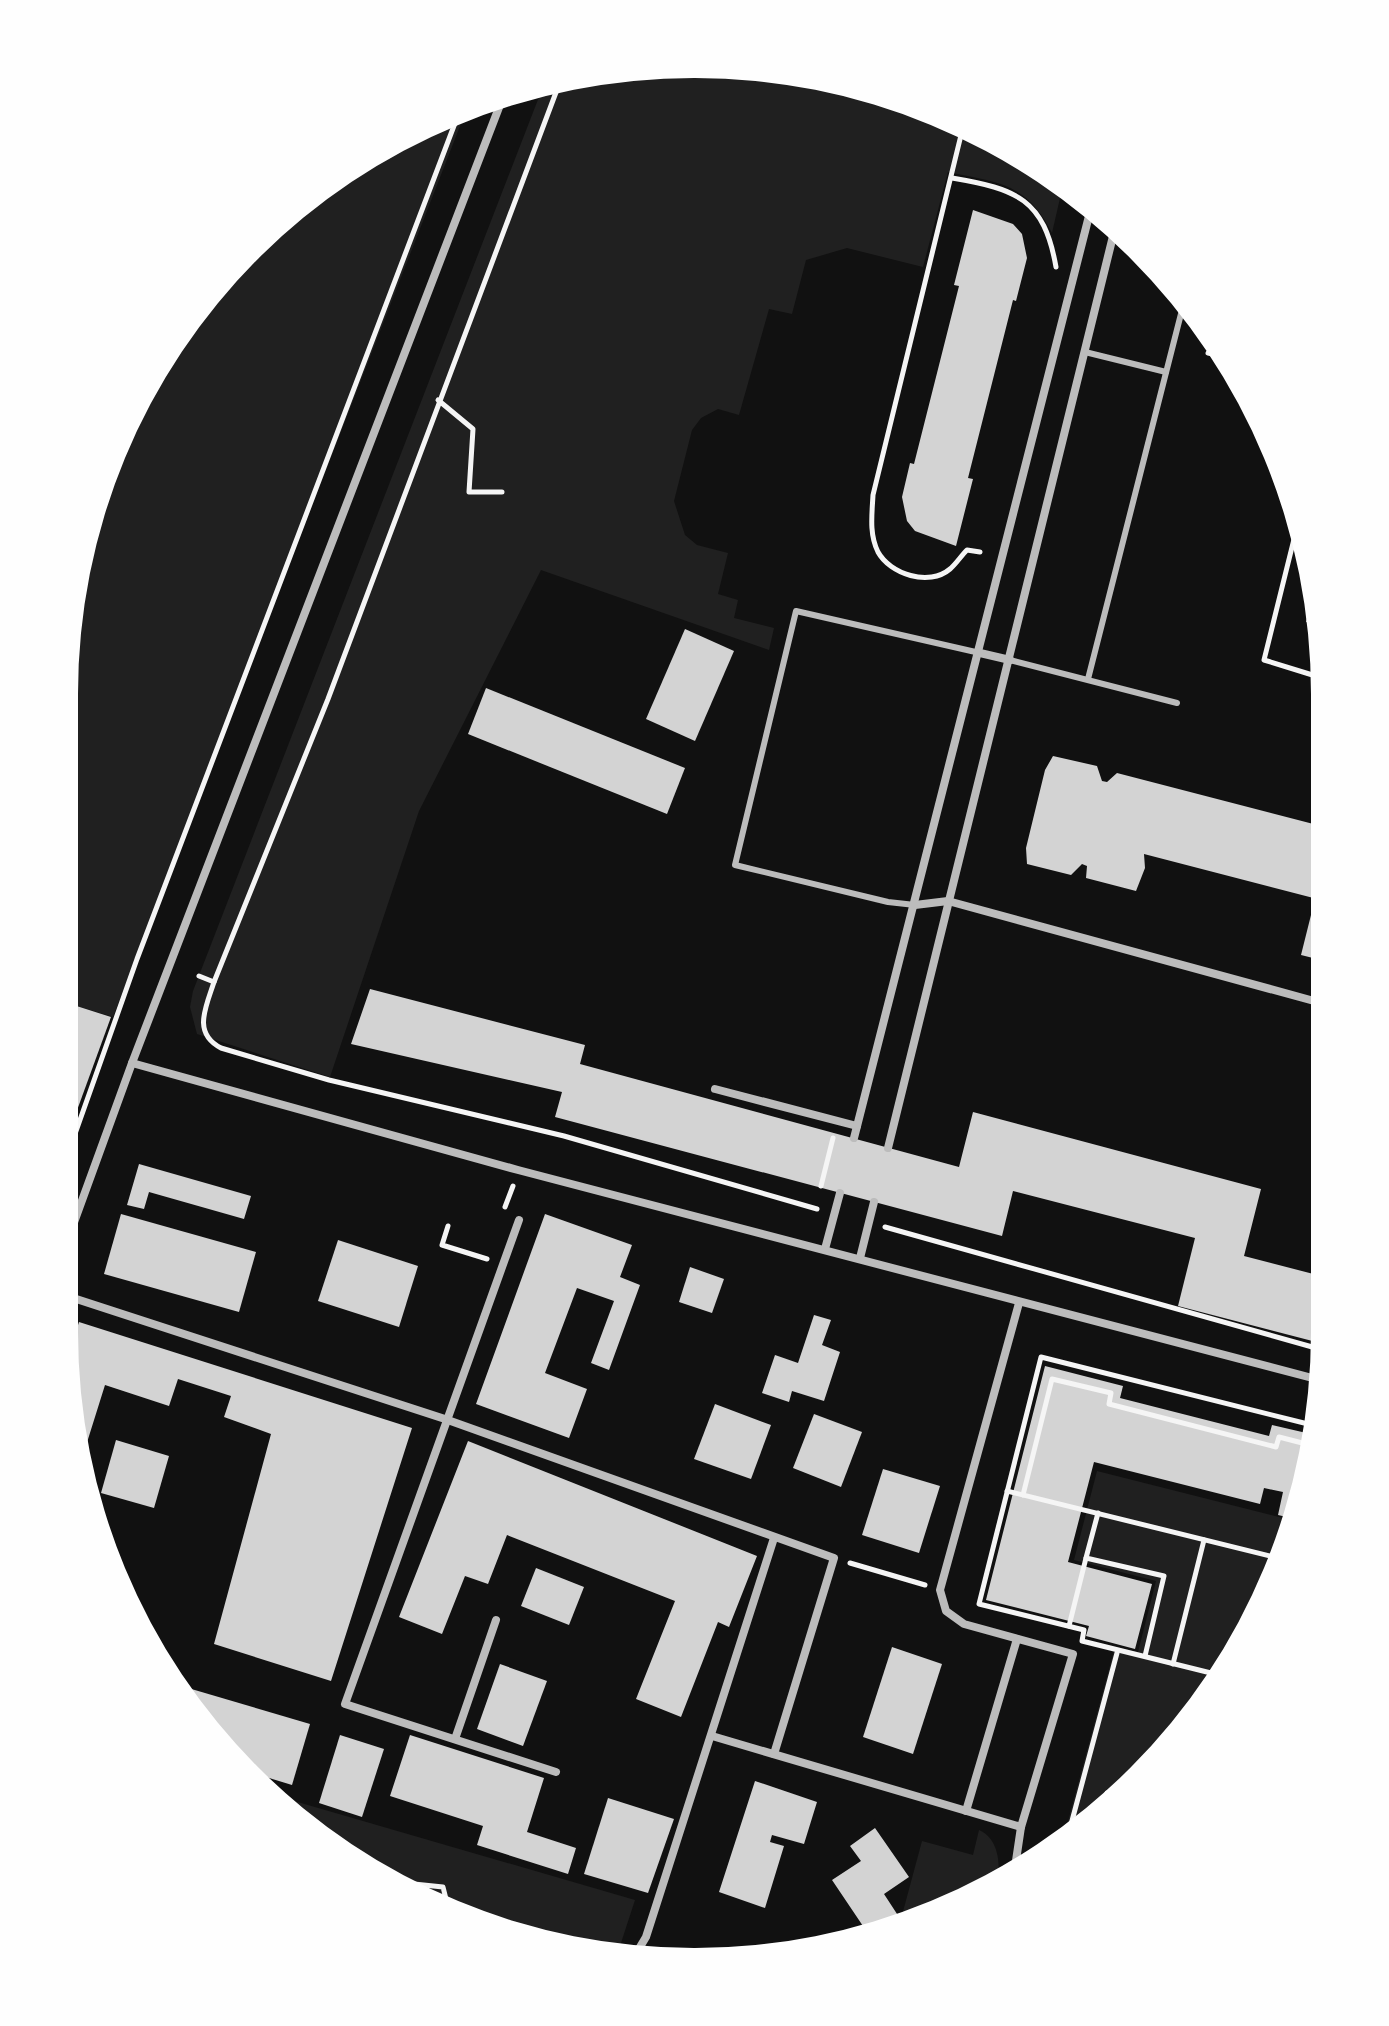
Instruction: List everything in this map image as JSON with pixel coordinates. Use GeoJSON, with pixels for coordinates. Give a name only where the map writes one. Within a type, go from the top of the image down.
{"type":"FeatureCollection","features":[{"type":"Feature","properties":{"kind":"street"},"geometry":{"type":"LineString","coordinates":[[78,1212],[132,1063],[498,110]]}},
{"type":"Feature","properties":{"kind":"street"},"geometry":{"type":"LineString","coordinates":[[854,1138],[1088,220]]}},
{"type":"Feature","properties":{"kind":"street"},"geometry":{"type":"LineString","coordinates":[[888,1148],[1112,241]]}},
{"type":"Feature","properties":{"kind":"street"},"geometry":{"type":"LineString","coordinates":[[980,653],[1010,660]]}},
{"type":"Feature","properties":{"kind":"street"},"geometry":{"type":"LineString","coordinates":[[915,905],[948,901],[1311,1000]]}},
{"type":"Feature","properties":{"kind":"street"},"geometry":{"type":"LineString","coordinates":[[132,1063],[518,1170],[1309,1377]]}},
{"type":"Feature","properties":{"kind":"street"},"geometry":{"type":"LineString","coordinates":[[715,1089],[857,1126]]}},
{"type":"Feature","properties":{"kind":"street"},"geometry":{"type":"LineString","coordinates":[[825,1249],[840,1193]]}},
{"type":"Feature","properties":{"kind":"street"},"geometry":{"type":"LineString","coordinates":[[860,1258],[874,1202]]}},
{"type":"Feature","properties":{"kind":"street"},"geometry":{"type":"LineString","coordinates":[[519,1220],[345,1704],[556,1772]]}},
{"type":"Feature","properties":{"kind":"street"},"geometry":{"type":"LineString","coordinates":[[78,1300],[445,1419],[834,1558],[774,1754]]}},
{"type":"Feature","properties":{"kind":"street"},"geometry":{"type":"LineString","coordinates":[[1017,1857],[1021,1827],[1073,1654],[964,1624],[946,1611],[940,1590],[1019,1303]]}},
{"type":"Feature","properties":{"kind":"street"},"geometry":{"type":"LineString","coordinates":[[641,1946],[712,1736],[774,1538]]}},
{"type":"Feature","properties":{"kind":"street"},"geometry":{"type":"LineString","coordinates":[[455,1739],[496,1620]]}},
{"type":"Feature","properties":{"kind":"street"},"geometry":{"type":"LineString","coordinates":[[966,1811],[1017,1639]]}},
{"type":"Feature","properties":{"kind":"street"},"geometry":{"type":"LineString","coordinates":[[712,1736],[1021,1827]]}},
{"type":"Feature","properties":{"kind":"lane"},"geometry":{"type":"LineString","coordinates":[[1088,679],[1181,315]]}},
{"type":"Feature","properties":{"kind":"lane"},"geometry":{"type":"LineString","coordinates":[[1085,352],[1166,372]]}},
{"type":"Feature","properties":{"kind":"lane"},"geometry":{"type":"LineString","coordinates":[[915,905],[877,900],[735,865],[796,611],[980,653]]}},
{"type":"Feature","properties":{"kind":"lane"},"geometry":{"type":"LineString","coordinates":[[1010,660],[1177,703]]}},
{"type":"Feature","properties":{"kind":"path"},"geometry":{"type":"LineString","coordinates":[[555,94],[328,699],[214,982],[202,1021],[210,1042],[221,1048],[329,1080],[564,1136],[835,1214]]}},
{"type":"Feature","properties":{"kind":"path"},"geometry":{"type":"LineString","coordinates":[[78,1125],[123,996],[453,128]]}},
{"type":"Feature","properties":{"kind":"path"},"geometry":{"type":"LineString","coordinates":[[960,139],[873,495],[872,531],[878,553],[894,571],[918,577],[948,572],[967,550],[980,552]]}},
{"type":"Feature","properties":{"kind":"path"},"geometry":{"type":"LineString","coordinates":[[952,178],[1010,192],[1038,211],[1051,237],[1056,268]]}},
{"type":"Feature","properties":{"kind":"path"},"geometry":{"type":"LineString","coordinates":[[438,400],[473,429],[469,492],[502,492]]}},
{"type":"Feature","properties":{"kind":"path"},"geometry":{"type":"LineString","coordinates":[[1292,545],[1264,660],[1311,674]]}},
{"type":"Feature","properties":{"kind":"path"},"geometry":{"type":"LineString","coordinates":[[199,976],[214,982]]}},
{"type":"Feature","properties":{"kind":"path"},"geometry":{"type":"LineString","coordinates":[[821,1188],[834,1133]]}},
{"type":"Feature","properties":{"kind":"path"},"geometry":{"type":"LineString","coordinates":[[869,1223],[1311,1347]]}},
{"type":"Feature","properties":{"kind":"path"},"geometry":{"type":"LineString","coordinates":[[448,1226],[442,1245],[487,1259]]}},
{"type":"Feature","properties":{"kind":"path"},"geometry":{"type":"LineString","coordinates":[[1208,1672],[1082,1641],[1084,1630],[979,1604],[1041,1357],[1304,1423]]}},
{"type":"Feature","properties":{"kind":"path"},"geometry":{"type":"LineString","coordinates":[[1023,1495],[1052,1379],[1111,1393],[1109,1404],[1276,1447],[1279,1437],[1301,1443]]}},
{"type":"Feature","properties":{"kind":"path"},"geometry":{"type":"LineString","coordinates":[[1007,1491],[1268,1557]]}},
{"type":"Feature","properties":{"kind":"path"},"geometry":{"type":"LineString","coordinates":[[1069,1626],[1098,1513]]}},
{"type":"Feature","properties":{"kind":"path"},"geometry":{"type":"LineString","coordinates":[[1173,1664],[1204,1540]]}},
{"type":"Feature","properties":{"kind":"path"},"geometry":{"type":"LineString","coordinates":[[834,1558],[940,1590]]}},
{"type":"Feature","properties":{"kind":"path"},"geometry":{"type":"LineString","coordinates":[[1086,1558],[1164,1576],[1145,1656]]}},
{"type":"Feature","properties":{"kind":"path"},"geometry":{"type":"LineString","coordinates":[[1073,1819],[1117,1653]]}},
{"type":"Feature","properties":{"kind":"path"},"geometry":{"type":"LineString","coordinates":[[421,1884],[443,1887],[445,1895]]}},
{"type":"Feature","properties":{"kind":"shaded area"},"geometry":{"type":"Polygon","coordinates":[[[654,79],[735,79],[815,90],[854,99],[930,125],[1003,161],[1060,198],[1052,233],[1042,216],[1021,194],[996,183],[948,172],[923,267],[847,248],[806,260],[792,314],[769,309],[739,415],[718,409],[701,418],[692,430],[674,501],[685,535],[697,545],[728,553],[718,594],[738,600],[734,618],[774,628],[769,650],[541,570],[419,811],[330,1077],[197,1034],[190,1007],[193,991],[539,98],[614,83],[654,79]]]}},
{"type":"Feature","properties":{"kind":"shaded area"},"geometry":{"type":"Polygon","coordinates":[[[461,124],[113,1017],[78,1006],[78,694],[83,614],[90,574],[99,535],[125,459],[161,386],[182,352],[205,319],[259,259],[319,205],[352,182],[386,161],[461,124]]]}},
{"type":"Feature","properties":{"kind":"shaded area"},"geometry":{"type":"Polygon","coordinates":[[[1097,1471],[1282,1518],[1247,1604],[1228,1640],[1184,1707],[1130,1767],[1068,1823],[1115,1647],[1138,1652],[1156,1581],[1074,1560],[1097,1471]]]}},
{"type":"Feature","properties":{"kind":"shaded area"},"geometry":{"type":"Polygon","coordinates":[[[296,1801],[635,1900],[621,1944],[535,1927],[459,1901],[422,1884],[352,1844],[296,1801]]]}},
{"type":"Feature","properties":{"kind":"shaded area"},"geometry":{"type":"Polygon","coordinates":[[[979,1830],[991,1839],[998,1868],[903,1911],[922,1841],[973,1855],[979,1830]]]}},
{"type":"Feature","properties":{"kind":"building"},"geometry":{"type":"Polygon","coordinates":[[[973,210],[1013,224],[1022,234],[1027,258],[1016,301],[1013,300],[968,478],[973,479],[956,546],[915,531],[907,521],[902,497],[910,463],[914,464],[959,286],[954,285],[973,210]]]}},
{"type":"Feature","properties":{"kind":"building"},"geometry":{"type":"Polygon","coordinates":[[[685,629],[734,651],[695,741],[646,719],[685,629]]]}},
{"type":"Feature","properties":{"kind":"building"},"geometry":{"type":"Polygon","coordinates":[[[486,688],[685,768],[667,814],[468,734],[486,688]]]}},
{"type":"Feature","properties":{"kind":"building"},"geometry":{"type":"Polygon","coordinates":[[[1053,756],[1097,766],[1102,781],[1107,782],[1117,773],[1311,823],[1311,897],[1144,854],[1145,868],[1136,891],[1086,878],[1087,866],[1082,864],[1071,875],[1027,864],[1026,848],[1045,770],[1053,756]]]}},
{"type":"Feature","properties":{"kind":"building"},"geometry":{"type":"Polygon","coordinates":[[[1311,915],[1311,958],[1301,955],[1311,915]]]}},
{"type":"Feature","properties":{"kind":"building"},"geometry":{"type":"Polygon","coordinates":[[[370,989],[585,1045],[580,1064],[959,1167],[973,1112],[1261,1189],[1244,1256],[1311,1273],[1311,1341],[1178,1306],[1195,1238],[1013,1191],[1002,1236],[555,1117],[562,1092],[351,1044],[370,989]]]}},
{"type":"Feature","properties":{"kind":"building"},"geometry":{"type":"Polygon","coordinates":[[[78,1006],[111,1017],[78,1108],[78,1006]]]}},
{"type":"Feature","properties":{"kind":"building"},"geometry":{"type":"Polygon","coordinates":[[[139,1164],[251,1196],[244,1219],[149,1192],[144,1209],[127,1205],[139,1164]]]}},
{"type":"Feature","properties":{"kind":"building"},"geometry":{"type":"Polygon","coordinates":[[[121,1214],[256,1252],[239,1312],[104,1274],[121,1214]]]}},
{"type":"Feature","properties":{"kind":"building"},"geometry":{"type":"Polygon","coordinates":[[[545,1214],[632,1245],[620,1277],[640,1285],[609,1370],[591,1363],[614,1301],[577,1288],[545,1373],[587,1389],[569,1438],[476,1404],[545,1214]]]}},
{"type":"Feature","properties":{"kind":"building"},"geometry":{"type":"Polygon","coordinates":[[[338,1240],[418,1266],[399,1327],[318,1301],[338,1240]]]}},
{"type":"Feature","properties":{"kind":"building"},"geometry":{"type":"Polygon","coordinates":[[[690,1267],[724,1279],[712,1313],[679,1302],[690,1267]]]}},
{"type":"Feature","properties":{"kind":"building"},"geometry":{"type":"Polygon","coordinates":[[[814,1315],[831,1320],[822,1345],[840,1352],[824,1401],[792,1391],[789,1402],[762,1393],[775,1355],[798,1363],[814,1315]]]}},
{"type":"Feature","properties":{"kind":"building"},"geometry":{"type":"Polygon","coordinates":[[[79,1322],[412,1428],[331,1681],[214,1644],[271,1434],[224,1417],[231,1396],[178,1379],[169,1406],[105,1385],[88,1440],[79,1372],[79,1322]]]}},
{"type":"Feature","properties":{"kind":"building"},"geometry":{"type":"Polygon","coordinates":[[[1045,1366],[1123,1386],[1120,1398],[1269,1436],[1272,1425],[1302,1432],[1282,1516],[1278,1515],[1283,1492],[1264,1488],[1260,1504],[1094,1462],[1068,1562],[1152,1584],[1135,1649],[1086,1636],[1089,1626],[986,1600],[1045,1366]]]}},
{"type":"Feature","properties":{"kind":"building"},"geometry":{"type":"Polygon","coordinates":[[[715,1404],[771,1425],[751,1479],[694,1459],[715,1404]]]}},
{"type":"Feature","properties":{"kind":"building"},"geometry":{"type":"Polygon","coordinates":[[[814,1414],[862,1432],[841,1487],[793,1468],[814,1414]]]}},
{"type":"Feature","properties":{"kind":"building"},"geometry":{"type":"Polygon","coordinates":[[[116,1440],[169,1456],[154,1508],[101,1493],[116,1440]]]}},
{"type":"Feature","properties":{"kind":"building"},"geometry":{"type":"Polygon","coordinates":[[[468,1441],[757,1556],[729,1627],[718,1622],[681,1717],[636,1699],[675,1601],[507,1535],[488,1584],[465,1576],[442,1634],[399,1617],[468,1441]]]}},
{"type":"Feature","properties":{"kind":"building"},"geometry":{"type":"Polygon","coordinates":[[[883,1469],[940,1486],[919,1553],[862,1535],[883,1469]]]}},
{"type":"Feature","properties":{"kind":"building"},"geometry":{"type":"Polygon","coordinates":[[[536,1568],[584,1587],[569,1625],[521,1606],[536,1568]]]}},
{"type":"Feature","properties":{"kind":"building"},"geometry":{"type":"Polygon","coordinates":[[[892,1647],[942,1664],[913,1754],[863,1737],[892,1647]]]}},
{"type":"Feature","properties":{"kind":"building"},"geometry":{"type":"Polygon","coordinates":[[[500,1664],[547,1681],[523,1746],[477,1729],[500,1664]]]}},
{"type":"Feature","properties":{"kind":"building"},"geometry":{"type":"Polygon","coordinates":[[[193,1689],[310,1724],[292,1785],[271,1779],[231,1738],[193,1689]]]}},
{"type":"Feature","properties":{"kind":"building"},"geometry":{"type":"Polygon","coordinates":[[[340,1735],[384,1749],[362,1817],[319,1803],[340,1735]]]}},
{"type":"Feature","properties":{"kind":"building"},"geometry":{"type":"Polygon","coordinates":[[[410,1735],[544,1778],[527,1832],[576,1848],[568,1874],[477,1845],[483,1826],[390,1796],[410,1735]]]}},
{"type":"Feature","properties":{"kind":"building"},"geometry":{"type":"Polygon","coordinates":[[[755,1781],[817,1802],[804,1844],[772,1835],[770,1842],[784,1846],[765,1908],[719,1892],[755,1781]]]}},
{"type":"Feature","properties":{"kind":"building"},"geometry":{"type":"Polygon","coordinates":[[[608,1798],[674,1819],[648,1893],[584,1874],[608,1798]]]}},
{"type":"Feature","properties":{"kind":"building"},"geometry":{"type":"Polygon","coordinates":[[[875,1828],[909,1877],[884,1894],[897,1914],[862,1925],[832,1880],[861,1861],[850,1846],[875,1828]]]}}]}
